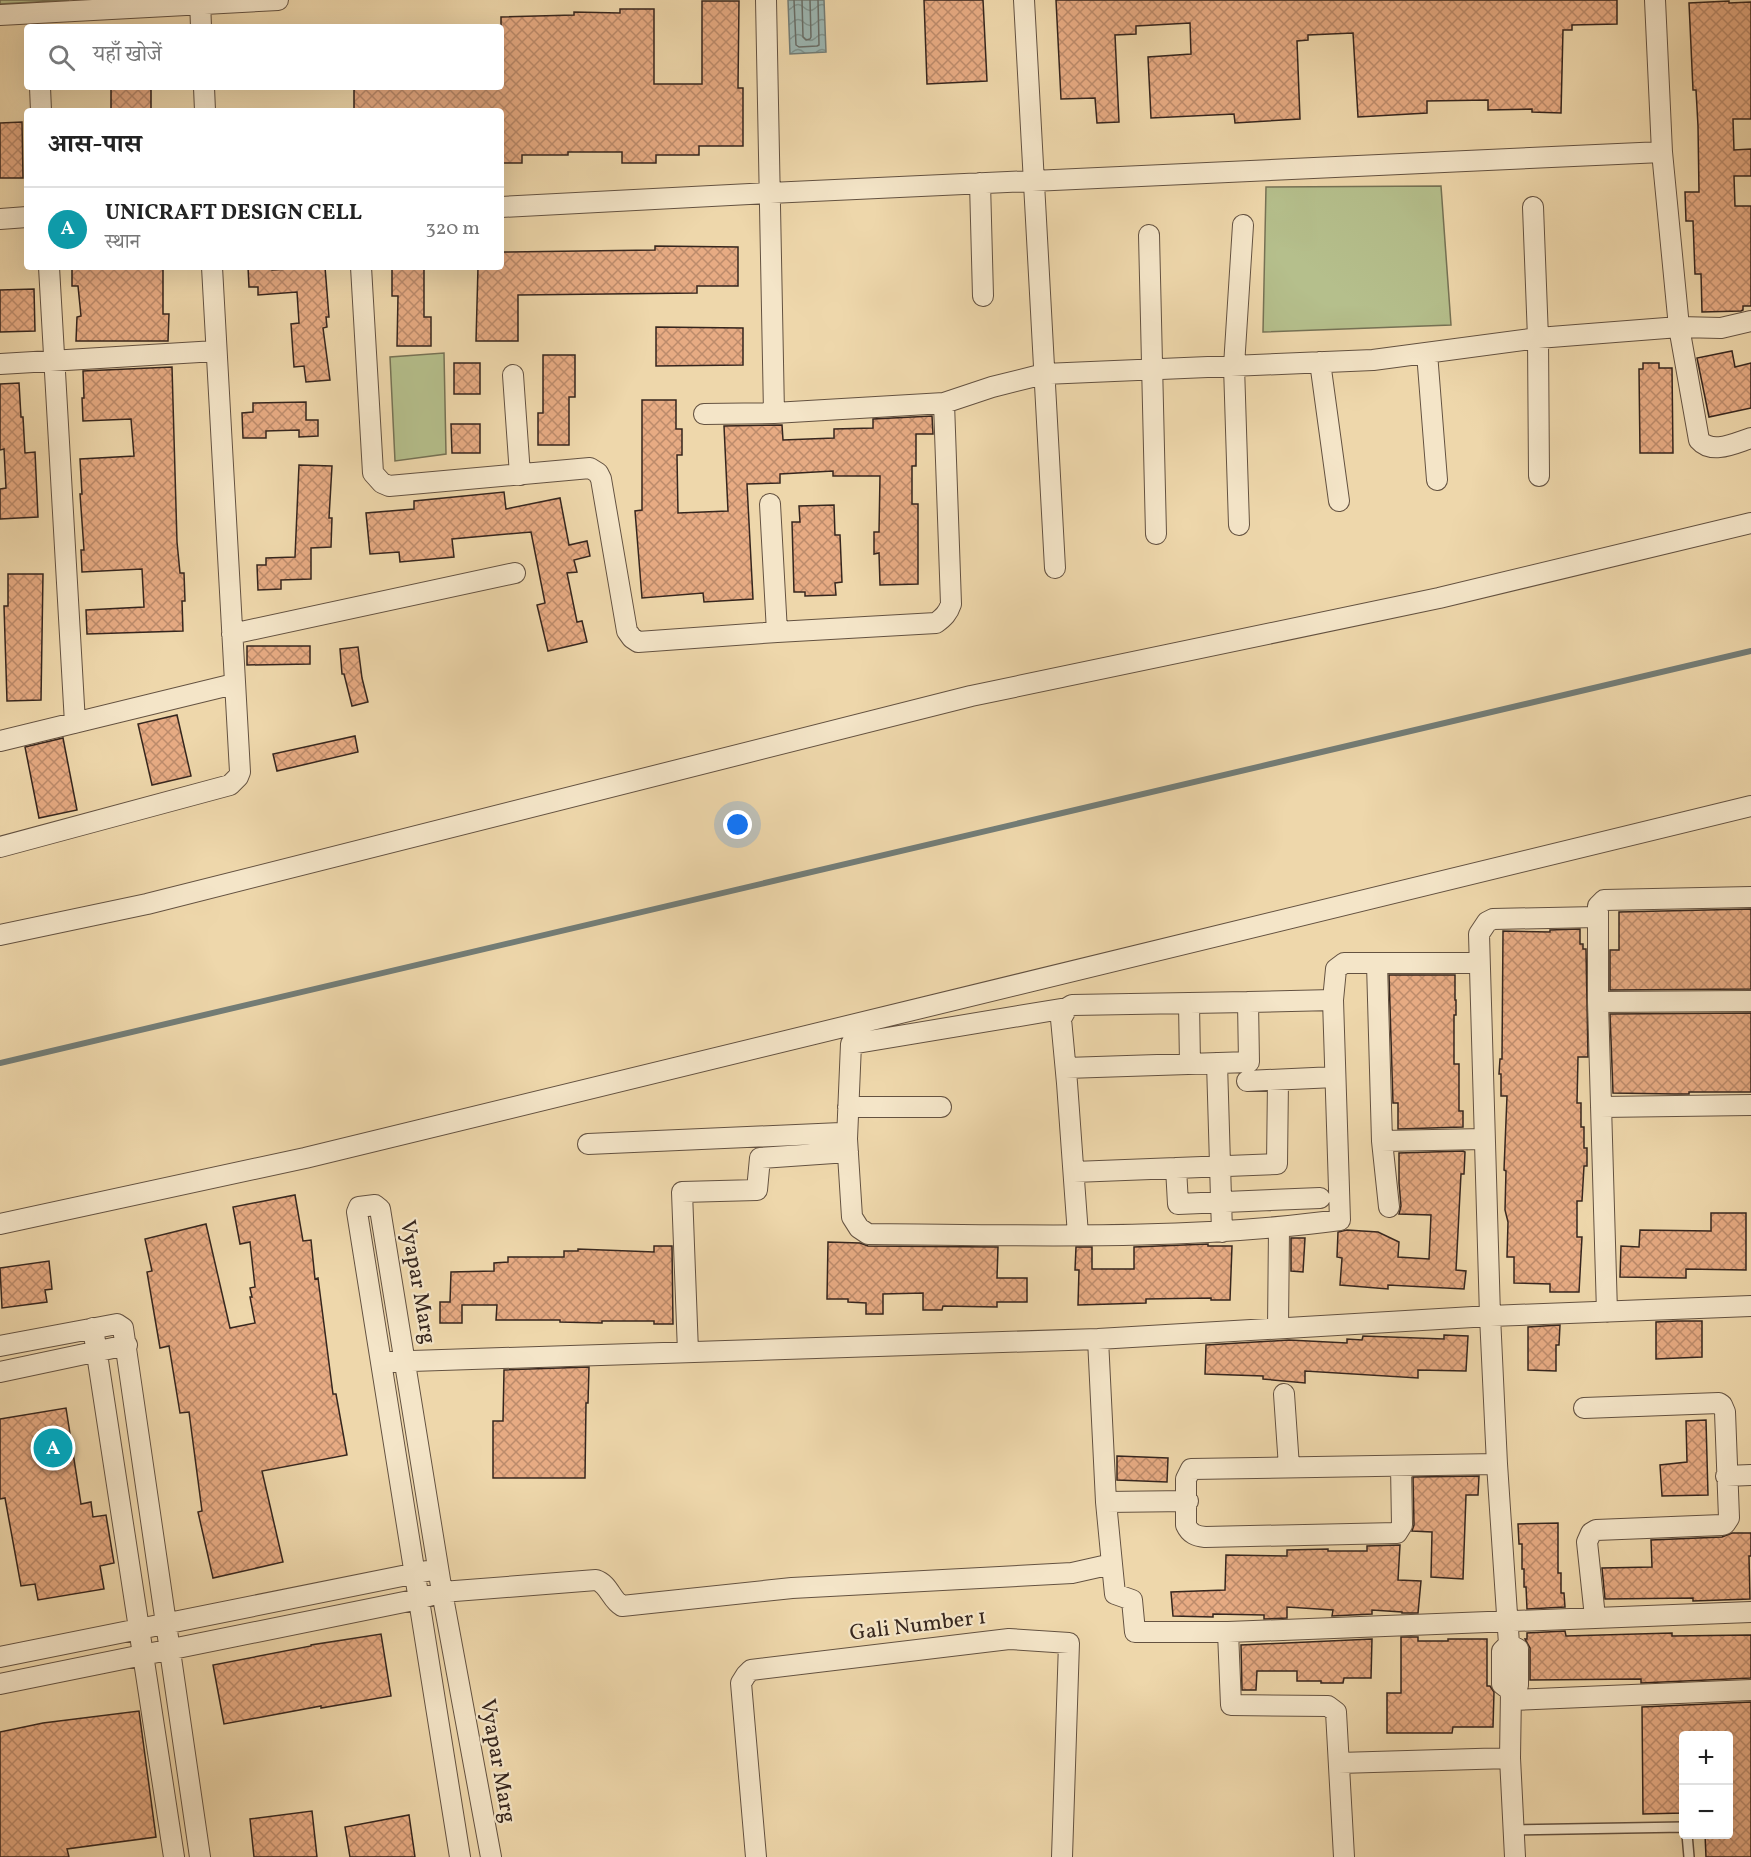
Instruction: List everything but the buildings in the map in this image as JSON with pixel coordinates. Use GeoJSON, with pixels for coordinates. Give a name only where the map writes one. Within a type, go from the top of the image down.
{"type":"FeatureCollection","features":[{"type":"Feature","properties":{"kind":"street"},"geometry":{"type":"LineString","coordinates":[[0,15],[37,20],[200,2],[278,0]]}},
{"type":"Feature","properties":{"kind":"street"},"geometry":{"type":"LineString","coordinates":[[766,0],[774,413]]}},
{"type":"Feature","properties":{"kind":"street"},"geometry":{"type":"LineString","coordinates":[[1024,0],[1055,568]]}},
{"type":"Feature","properties":{"kind":"street"},"geometry":{"type":"LineString","coordinates":[[1655,0],[1662,152],[1679,327],[1699,440],[1707,447],[1714,448],[1751,438]]}},
{"type":"Feature","properties":{"kind":"street"},"geometry":{"type":"LineString","coordinates":[[200,2],[201,24]]}},
{"type":"Feature","properties":{"kind":"street"},"geometry":{"type":"LineString","coordinates":[[40,90],[42,108]]}},
{"type":"Feature","properties":{"kind":"street"},"geometry":{"type":"LineString","coordinates":[[204,90],[205,108]]}},
{"type":"Feature","properties":{"kind":"street"},"geometry":{"type":"LineString","coordinates":[[504,207],[1662,152]]}},
{"type":"Feature","properties":{"kind":"street"},"geometry":{"type":"LineString","coordinates":[[980,183],[983,296]]}},
{"type":"Feature","properties":{"kind":"street"},"geometry":{"type":"LineString","coordinates":[[1533,207],[1538,339],[1539,476]]}},
{"type":"Feature","properties":{"kind":"street"},"geometry":{"type":"LineString","coordinates":[[0,219],[24,218]]}},
{"type":"Feature","properties":{"kind":"street"},"geometry":{"type":"LineString","coordinates":[[1239,525],[1234,366],[1243,225]]}},
{"type":"Feature","properties":{"kind":"street"},"geometry":{"type":"LineString","coordinates":[[1149,235],[1156,534]]}},
{"type":"Feature","properties":{"kind":"street"},"geometry":{"type":"LineString","coordinates":[[49,270],[75,723]]}},
{"type":"Feature","properties":{"kind":"street"},"geometry":{"type":"LineString","coordinates":[[0,847],[230,786],[240,772],[212,270]]}},
{"type":"Feature","properties":{"kind":"street"},"geometry":{"type":"LineString","coordinates":[[361,270],[373,473],[376,479],[389,486],[590,468],[601,478],[627,632],[632,639],[638,642],[936,623],[948,613],[951,604],[944,403]]}},
{"type":"Feature","properties":{"kind":"street"},"geometry":{"type":"LineString","coordinates":[[704,414],[774,413],[944,403],[992,387],[1044,374],[1373,360],[1538,339],[1679,327],[1721,328],[1751,321]]}},
{"type":"Feature","properties":{"kind":"street"},"geometry":{"type":"LineString","coordinates":[[0,364],[216,351]]}},
{"type":"Feature","properties":{"kind":"street"},"geometry":{"type":"LineString","coordinates":[[1427,353],[1437,480]]}},
{"type":"Feature","properties":{"kind":"street"},"geometry":{"type":"LineString","coordinates":[[1320,362],[1339,501]]}},
{"type":"Feature","properties":{"kind":"street"},"geometry":{"type":"LineString","coordinates":[[513,375],[520,475]]}},
{"type":"Feature","properties":{"kind":"street"},"geometry":{"type":"LineString","coordinates":[[770,504],[777,632]]}},
{"type":"Feature","properties":{"kind":"street"},"geometry":{"type":"LineString","coordinates":[[0,935],[147,904],[971,696],[1439,598],[1751,523]]}},
{"type":"Feature","properties":{"kind":"street"},"geometry":{"type":"LineString","coordinates":[[232,634],[515,573]]}},
{"type":"Feature","properties":{"kind":"street"},"geometry":{"type":"LineString","coordinates":[[0,741],[234,684]]}},
{"type":"Feature","properties":{"kind":"street"},"geometry":{"type":"LineString","coordinates":[[0,1224],[316,1155],[1751,806]]}},
{"type":"Feature","properties":{"kind":"street"},"geometry":{"type":"LineString","coordinates":[[1607,1311],[1598,1002],[1597,917],[1599,906],[1604,900],[1751,897]]}},
{"type":"Feature","properties":{"kind":"street"},"geometry":{"type":"LineString","coordinates":[[1515,1857],[1510,1758],[1511,1695],[1518,1685],[1520,1676],[1518,1649],[1509,1644],[1497,1464],[1490,1316],[1479,934],[1487,922],[1493,919],[1597,917]]}},
{"type":"Feature","properties":{"kind":"street"},"geometry":{"type":"LineString","coordinates":[[1333,1000],[1072,1005],[1067,1008],[851,1044],[847,1146],[852,1217],[855,1223],[868,1234],[1078,1235],[1222,1232],[1340,1220],[1334,973],[1344,963],[1479,963]]}},
{"type":"Feature","properties":{"kind":"street"},"geometry":{"type":"LineString","coordinates":[[1377,964],[1382,1142],[1389,1207]]}},
{"type":"Feature","properties":{"kind":"street"},"geometry":{"type":"LineString","coordinates":[[1598,1002],[1751,1001]]}},
{"type":"Feature","properties":{"kind":"street"},"geometry":{"type":"LineString","coordinates":[[1066,1068],[1249,1062],[1248,1002]]}},
{"type":"Feature","properties":{"kind":"street"},"geometry":{"type":"LineString","coordinates":[[1189,1003],[1190,1064]]}},
{"type":"Feature","properties":{"kind":"street"},"geometry":{"type":"LineString","coordinates":[[1067,1008],[1061,1019],[1078,1235]]}},
{"type":"Feature","properties":{"kind":"street"},"geometry":{"type":"LineString","coordinates":[[1217,1063],[1222,1232]]}},
{"type":"Feature","properties":{"kind":"street"},"geometry":{"type":"LineString","coordinates":[[1247,1081],[1335,1077]]}},
{"type":"Feature","properties":{"kind":"street"},"geometry":{"type":"LineString","coordinates":[[1074,1172],[1277,1164],[1278,1080]]}},
{"type":"Feature","properties":{"kind":"street"},"geometry":{"type":"LineString","coordinates":[[1601,1107],[1751,1105]]}},
{"type":"Feature","properties":{"kind":"street"},"geometry":{"type":"LineString","coordinates":[[848,1107],[941,1107]]}},
{"type":"Feature","properties":{"kind":"street"},"geometry":{"type":"LineString","coordinates":[[588,1144],[837,1132],[847,1146]]}},
{"type":"Feature","properties":{"kind":"street"},"geometry":{"type":"LineString","coordinates":[[1382,1142],[1485,1139]]}},
{"type":"Feature","properties":{"kind":"street"},"geometry":{"type":"LineString","coordinates":[[688,1352],[682,1192],[757,1190],[760,1158],[847,1146]]}},
{"type":"Feature","properties":{"kind":"street"},"geometry":{"type":"LineString","coordinates":[[1176,1168],[1178,1204],[1320,1198]]}},
{"type":"Feature","properties":{"kind":"street","name":"Vyapar Marg"},"geometry":{"type":"LineString","coordinates":[[460,1857],[357,1212],[360,1207],[375,1205],[380,1209],[438,1569],[491,1857]]}},
{"type":"Feature","properties":{"kind":"street"},"geometry":{"type":"LineString","coordinates":[[1278,1328],[1279,1228]]}},
{"type":"Feature","properties":{"kind":"street"},"geometry":{"type":"LineString","coordinates":[[381,1362],[1098,1339],[1490,1316],[1751,1306]]}},
{"type":"Feature","properties":{"kind":"street"},"geometry":{"type":"LineString","coordinates":[[0,1346],[119,1324],[123,1328],[200,1857]]}},
{"type":"Feature","properties":{"kind":"street"},"geometry":{"type":"LineString","coordinates":[[93,1328],[174,1857]]}},
{"type":"Feature","properties":{"kind":"street"},"geometry":{"type":"LineString","coordinates":[[1098,1339],[1106,1502],[1115,1594],[1132,1600],[1135,1632],[1228,1632],[1751,1612]]}},
{"type":"Feature","properties":{"kind":"street"},"geometry":{"type":"LineString","coordinates":[[0,1372],[127,1345]]}},
{"type":"Feature","properties":{"kind":"street"},"geometry":{"type":"LineString","coordinates":[[1284,1394],[1289,1467]]}},
{"type":"Feature","properties":{"kind":"street"},"geometry":{"type":"LineString","coordinates":[[1584,1407],[1719,1403],[1725,1412],[1729,1518],[1725,1524],[1596,1530],[1591,1533],[1587,1542],[1595,1617]]}},
{"type":"Feature","properties":{"kind":"street"},"geometry":{"type":"LineString","coordinates":[[1401,1466],[1402,1525],[1397,1533],[1205,1537],[1195,1536],[1186,1525],[1188,1501],[1186,1479],[1191,1469],[1497,1464]]}},
{"type":"Feature","properties":{"kind":"street"},"geometry":{"type":"LineString","coordinates":[[1726,1476],[1751,1475]]}},
{"type":"Feature","properties":{"kind":"street"},"geometry":{"type":"LineString","coordinates":[[1106,1502],[1188,1501]]}},
{"type":"Feature","properties":{"kind":"street"},"geometry":{"type":"LineString","coordinates":[[0,1684],[419,1599],[442,1592],[596,1580],[604,1584],[615,1602],[622,1606],[792,1588],[1072,1573],[1112,1563]]}},
{"type":"Feature","properties":{"kind":"street"},"geometry":{"type":"LineString","coordinates":[[0,1657],[438,1569]]}},
{"type":"Feature","properties":{"kind":"street"},"geometry":{"type":"LineString","coordinates":[[1228,1632],[1231,1705],[1331,1707],[1336,1712],[1344,1857]]}},
{"type":"Feature","properties":{"kind":"street","name":"Gali Number 1"},"geometry":{"type":"LineString","coordinates":[[756,1857],[741,1683],[751,1670],[1009,1639],[1069,1643],[1062,1857]]}},
{"type":"Feature","properties":{"kind":"street"},"geometry":{"type":"LineString","coordinates":[[1511,1695],[1751,1690]]}},
{"type":"Feature","properties":{"kind":"street"},"geometry":{"type":"LineString","coordinates":[[1339,1763],[1510,1758]]}},
{"type":"Feature","properties":{"kind":"lane"},"geometry":{"type":"LineString","coordinates":[[1514,1830],[1679,1827]]}},
{"type":"Feature","properties":{"kind":"lane"},"geometry":{"type":"LineString","coordinates":[[1688,1839],[1689,1857]]}},
{"type":"Feature","properties":{"kind":"green space"},"geometry":{"type":"Polygon","coordinates":[[[0,0],[69,0],[0,4],[0,0]]]}},
{"type":"Feature","properties":{"kind":"green space"},"geometry":{"type":"Polygon","coordinates":[[[1441,186],[1451,325],[1263,332],[1266,187],[1441,186]]]}},
{"type":"Feature","properties":{"kind":"green space"},"geometry":{"type":"Polygon","coordinates":[[[444,353],[446,454],[395,461],[390,357],[444,353]]]}},
{"type":"Feature","properties":{"kind":"water"},"geometry":{"type":"Polygon","coordinates":[[[788,0],[824,0],[826,52],[790,54],[788,0]]]}},
{"type":"Feature","properties":{"kind":"waterway"},"geometry":{"type":"LineString","coordinates":[[0,1063],[1751,651]]}},
{"type":"Feature","properties":{"kind":"place","name":"UNICRAFT DESIGN CELL"},"geometry":{"type":"Point","coordinates":[53,1448]}}]}
